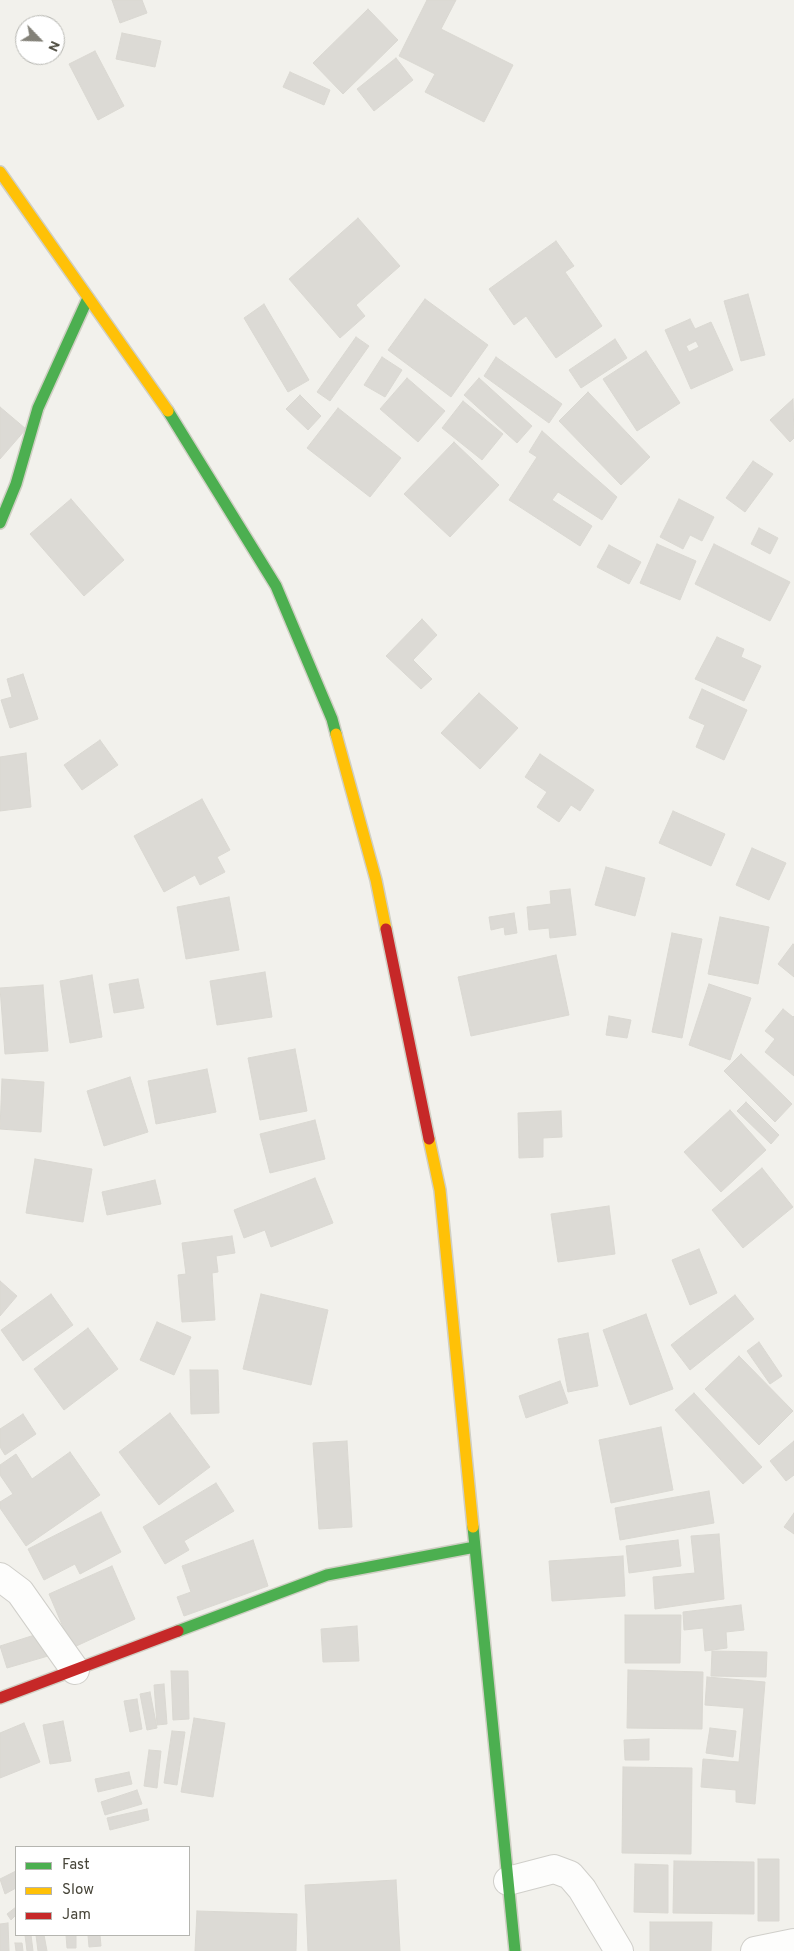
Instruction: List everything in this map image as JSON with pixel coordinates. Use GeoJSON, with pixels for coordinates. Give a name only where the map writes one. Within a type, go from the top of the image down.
{"type":"FeatureCollection","features":[{"type":"Feature","properties":{"kind":"main road"},"geometry":{"type":"LineString","coordinates":[[0,172],[168,411],[276,586],[332,719],[376,880],[440,1190],[515,1951]]}},
{"type":"Feature","properties":{"kind":"main road"},"geometry":{"type":"LineString","coordinates":[[0,523],[16,484],[38,408],[88,298]]}},
{"type":"Feature","properties":{"kind":"main road"},"geometry":{"type":"LineString","coordinates":[[0,1698],[327,1575],[475,1546]]}},
{"type":"Feature","properties":{"kind":"street"},"geometry":{"type":"LineString","coordinates":[[0,1577],[20,1592],[75,1670]]}},
{"type":"Feature","properties":{"kind":"street"},"geometry":{"type":"LineString","coordinates":[[508,1881],[554,1869],[570,1875],[582,1889],[619,1951]]}},
{"type":"Feature","properties":{"kind":"street"},"geometry":{"type":"LineString","coordinates":[[755,1951],[794,1942]]}},
{"type":"Feature","properties":{"kind":"building"},"geometry":{"type":"Polygon","coordinates":[[[112,0],[142,0],[147,13],[120,23],[112,0]]]}},
{"type":"Feature","properties":{"kind":"building"},"geometry":{"type":"Polygon","coordinates":[[[427,0],[456,0],[441,29],[513,65],[484,122],[425,92],[435,74],[399,56],[427,0]]]}},
{"type":"Feature","properties":{"kind":"building"},"geometry":{"type":"Polygon","coordinates":[[[368,9],[398,40],[343,94],[313,63],[368,9]]]}},
{"type":"Feature","properties":{"kind":"building"},"geometry":{"type":"Polygon","coordinates":[[[122,33],[161,41],[155,67],[116,59],[122,33]]]}},
{"type":"Feature","properties":{"kind":"building"},"geometry":{"type":"Polygon","coordinates":[[[95,51],[124,106],[98,120],[69,64],[95,51]]]}},
{"type":"Feature","properties":{"kind":"building"},"geometry":{"type":"Polygon","coordinates":[[[396,58],[413,80],[374,111],[357,89],[396,58]]]}},
{"type":"Feature","properties":{"kind":"building"},"geometry":{"type":"Polygon","coordinates":[[[290,72],[330,90],[324,105],[283,87],[290,72]]]}},
{"type":"Feature","properties":{"kind":"building"},"geometry":{"type":"Polygon","coordinates":[[[358,218],[400,266],[356,305],[365,316],[340,338],[289,279],[358,218]]]}},
{"type":"Feature","properties":{"kind":"building"},"geometry":{"type":"Polygon","coordinates":[[[556,241],[574,266],[565,272],[602,326],[556,358],[526,316],[514,325],[489,289],[556,241]]]}},
{"type":"Feature","properties":{"kind":"building"},"geometry":{"type":"Polygon","coordinates":[[[748,294],[765,355],[741,361],[724,301],[748,294]]]}},
{"type":"Feature","properties":{"kind":"building"},"geometry":{"type":"Polygon","coordinates":[[[425,299],[488,345],[451,397],[388,350],[425,299]]]}},
{"type":"Feature","properties":{"kind":"building"},"geometry":{"type":"Polygon","coordinates":[[[264,304],[309,380],[288,392],[244,318],[264,304]]]}},
{"type":"Feature","properties":{"kind":"building"},"geometry":{"type":"Polygon","coordinates":[[[690,319],[695,329],[711,322],[733,370],[691,389],[665,330],[690,319]],[[696,341],[686,346],[689,352],[699,347],[696,341]]]}},
{"type":"Feature","properties":{"kind":"building"},"geometry":{"type":"Polygon","coordinates":[[[356,337],[369,346],[330,401],[317,392],[356,337]]]}},
{"type":"Feature","properties":{"kind":"building"},"geometry":{"type":"Polygon","coordinates":[[[615,339],[627,358],[581,388],[569,370],[615,339]]]}},
{"type":"Feature","properties":{"kind":"building"},"geometry":{"type":"Polygon","coordinates":[[[646,351],[680,403],[637,431],[603,379],[646,351]]]}},
{"type":"Feature","properties":{"kind":"building"},"geometry":{"type":"Polygon","coordinates":[[[382,357],[402,370],[385,397],[364,385],[382,357]]]}},
{"type":"Feature","properties":{"kind":"building"},"geometry":{"type":"Polygon","coordinates":[[[496,357],[562,404],[549,423],[484,376],[496,357]]]}},
{"type":"Feature","properties":{"kind":"building"},"geometry":{"type":"Polygon","coordinates":[[[407,378],[445,411],[418,442],[380,409],[407,378]]]}},
{"type":"Feature","properties":{"kind":"building"},"geometry":{"type":"Polygon","coordinates":[[[479,378],[532,426],[517,443],[464,395],[479,378]]]}},
{"type":"Feature","properties":{"kind":"building"},"geometry":{"type":"Polygon","coordinates":[[[588,392],[650,457],[621,485],[559,421],[588,392]]]}},
{"type":"Feature","properties":{"kind":"building"},"geometry":{"type":"Polygon","coordinates":[[[300,395],[321,416],[308,430],[286,409],[300,395]]]}},
{"type":"Feature","properties":{"kind":"building"},"geometry":{"type":"Polygon","coordinates":[[[793,399],[794,438],[790,442],[770,420],[793,399]]]}},
{"type":"Feature","properties":{"kind":"building"},"geometry":{"type":"Polygon","coordinates":[[[463,401],[503,434],[482,460],[442,428],[463,401]]]}},
{"type":"Feature","properties":{"kind":"building"},"geometry":{"type":"Polygon","coordinates":[[[0,407],[26,429],[0,459],[0,407]]]}},
{"type":"Feature","properties":{"kind":"building"},"geometry":{"type":"Polygon","coordinates":[[[338,408],[401,458],[370,497],[307,448],[338,408]]]}},
{"type":"Feature","properties":{"kind":"building"},"geometry":{"type":"Polygon","coordinates":[[[542,431],[617,497],[602,520],[558,492],[552,500],[592,526],[580,546],[509,500],[537,457],[529,452],[542,431]]]}},
{"type":"Feature","properties":{"kind":"building"},"geometry":{"type":"Polygon","coordinates":[[[454,442],[499,485],[450,537],[404,494],[454,442]]]}},
{"type":"Feature","properties":{"kind":"building"},"geometry":{"type":"Polygon","coordinates":[[[753,461],[773,474],[745,512],[726,498],[753,461]]]}},
{"type":"Feature","properties":{"kind":"building"},"geometry":{"type":"Polygon","coordinates":[[[71,499],[124,560],[84,596],[30,534],[71,499]]]}},
{"type":"Feature","properties":{"kind":"building"},"geometry":{"type":"Polygon","coordinates":[[[679,499],[714,517],[702,541],[690,535],[683,549],[660,537],[679,499]]]}},
{"type":"Feature","properties":{"kind":"building"},"geometry":{"type":"Polygon","coordinates":[[[759,528],[778,538],[770,554],[751,544],[759,528]]]}},
{"type":"Feature","properties":{"kind":"building"},"geometry":{"type":"Polygon","coordinates":[[[657,544],[696,561],[680,600],[640,583],[657,544]]]}},
{"type":"Feature","properties":{"kind":"building"},"geometry":{"type":"Polygon","coordinates":[[[714,544],[790,582],[770,621],[695,584],[714,544]]]}},
{"type":"Feature","properties":{"kind":"building"},"geometry":{"type":"Polygon","coordinates":[[[609,545],[641,562],[629,584],[597,567],[609,545]]]}},
{"type":"Feature","properties":{"kind":"building"},"geometry":{"type":"Polygon","coordinates":[[[422,619],[437,635],[413,660],[432,679],[421,689],[386,656],[422,619]]]}},
{"type":"Feature","properties":{"kind":"building"},"geometry":{"type":"Polygon","coordinates":[[[717,637],[744,649],[741,657],[761,666],[744,701],[695,679],[717,637]]]}},
{"type":"Feature","properties":{"kind":"building"},"geometry":{"type":"Polygon","coordinates":[[[23,674],[38,719],[10,728],[1,700],[12,697],[7,679],[23,674]]]}},
{"type":"Feature","properties":{"kind":"building"},"geometry":{"type":"Polygon","coordinates":[[[702,689],[747,710],[724,760],[696,747],[705,725],[689,718],[702,689]]]}},
{"type":"Feature","properties":{"kind":"building"},"geometry":{"type":"Polygon","coordinates":[[[479,693],[518,728],[480,769],[441,733],[479,693]]]}},
{"type":"Feature","properties":{"kind":"building"},"geometry":{"type":"Polygon","coordinates":[[[100,740],[118,765],[82,790],[64,765],[100,740]]]}},
{"type":"Feature","properties":{"kind":"building"},"geometry":{"type":"Polygon","coordinates":[[[26,753],[31,807],[0,811],[0,757],[26,753]]]}},
{"type":"Feature","properties":{"kind":"building"},"geometry":{"type":"Polygon","coordinates":[[[540,754],[594,790],[580,811],[571,805],[559,822],[537,807],[547,792],[525,777],[540,754]]]}},
{"type":"Feature","properties":{"kind":"building"},"geometry":{"type":"Polygon","coordinates":[[[202,799],[230,850],[217,857],[225,872],[200,885],[195,875],[164,892],[134,836],[202,799]]]}},
{"type":"Feature","properties":{"kind":"building"},"geometry":{"type":"Polygon","coordinates":[[[673,811],[725,834],[711,866],[659,843],[673,811]]]}},
{"type":"Feature","properties":{"kind":"building"},"geometry":{"type":"Polygon","coordinates":[[[752,848],[786,863],[769,900],[736,885],[752,848]]]}},
{"type":"Feature","properties":{"kind":"building"},"geometry":{"type":"Polygon","coordinates":[[[606,867],[645,878],[635,916],[595,905],[606,867]]]}},
{"type":"Feature","properties":{"kind":"building"},"geometry":{"type":"Polygon","coordinates":[[[570,889],[576,935],[550,938],[549,928],[529,930],[527,907],[551,904],[550,891],[570,889]]]}},
{"type":"Feature","properties":{"kind":"building"},"geometry":{"type":"Polygon","coordinates":[[[229,897],[239,950],[186,959],[177,907],[229,897]]]}},
{"type":"Feature","properties":{"kind":"building"},"geometry":{"type":"Polygon","coordinates":[[[514,913],[517,933],[505,935],[504,927],[491,930],[489,917],[514,913]]]}},
{"type":"Feature","properties":{"kind":"building"},"geometry":{"type":"Polygon","coordinates":[[[720,917],[769,927],[758,984],[708,974],[720,917]]]}},
{"type":"Feature","properties":{"kind":"building"},"geometry":{"type":"Polygon","coordinates":[[[672,933],[702,939],[682,1038],[652,1032],[672,933]]]}},
{"type":"Feature","properties":{"kind":"building"},"geometry":{"type":"Polygon","coordinates":[[[794,945],[794,977],[778,964],[794,945]]]}},
{"type":"Feature","properties":{"kind":"building"},"geometry":{"type":"Polygon","coordinates":[[[556,955],[569,1015],[471,1036],[458,977],[556,955]]]}},
{"type":"Feature","properties":{"kind":"building"},"geometry":{"type":"Polygon","coordinates":[[[265,972],[272,1017],[217,1025],[210,981],[265,972]]]}},
{"type":"Feature","properties":{"kind":"building"},"geometry":{"type":"Polygon","coordinates":[[[92,975],[102,1037],[70,1043],[60,981],[92,975]]]}},
{"type":"Feature","properties":{"kind":"building"},"geometry":{"type":"Polygon","coordinates":[[[138,979],[144,1008],[114,1013],[109,984],[138,979]]]}},
{"type":"Feature","properties":{"kind":"building"},"geometry":{"type":"Polygon","coordinates":[[[709,984],[751,998],[730,1060],[689,1045],[709,984]]]}},
{"type":"Feature","properties":{"kind":"building"},"geometry":{"type":"Polygon","coordinates":[[[43,985],[48,1051],[5,1054],[0,988],[43,985]]]}},
{"type":"Feature","properties":{"kind":"building"},"geometry":{"type":"Polygon","coordinates":[[[783,1009],[794,1016],[794,1076],[765,1052],[775,1039],[765,1031],[783,1009]]]}},
{"type":"Feature","properties":{"kind":"building"},"geometry":{"type":"Polygon","coordinates":[[[609,1016],[631,1020],[627,1038],[606,1035],[609,1016]]]}},
{"type":"Feature","properties":{"kind":"building"},"geometry":{"type":"Polygon","coordinates":[[[295,1049],[307,1111],[260,1120],[248,1058],[295,1049]]]}},
{"type":"Feature","properties":{"kind":"building"},"geometry":{"type":"Polygon","coordinates":[[[741,1054],[792,1104],[775,1122],[724,1071],[741,1054]]]}},
{"type":"Feature","properties":{"kind":"building"},"geometry":{"type":"Polygon","coordinates":[[[207,1069],[216,1112],[156,1124],[148,1081],[207,1069]]]}},
{"type":"Feature","properties":{"kind":"building"},"geometry":{"type":"Polygon","coordinates":[[[130,1077],[148,1132],[104,1146],[87,1091],[130,1077]]]}},
{"type":"Feature","properties":{"kind":"building"},"geometry":{"type":"Polygon","coordinates":[[[2,1079],[44,1082],[41,1132],[0,1129],[2,1079]]]}},
{"type":"Feature","properties":{"kind":"building"},"geometry":{"type":"Polygon","coordinates":[[[746,1102],[779,1135],[771,1144],[737,1111],[746,1102]]]}},
{"type":"Feature","properties":{"kind":"building"},"geometry":{"type":"Polygon","coordinates":[[[730,1110],[766,1150],[721,1192],[684,1152],[730,1110]]]}},
{"type":"Feature","properties":{"kind":"building"},"geometry":{"type":"Polygon","coordinates":[[[561,1111],[562,1137],[543,1138],[543,1157],[519,1158],[518,1113],[561,1111]]]}},
{"type":"Feature","properties":{"kind":"building"},"geometry":{"type":"Polygon","coordinates":[[[315,1120],[325,1159],[270,1173],[260,1134],[315,1120]]]}},
{"type":"Feature","properties":{"kind":"building"},"geometry":{"type":"Polygon","coordinates":[[[35,1159],[92,1169],[83,1222],[26,1213],[35,1159]]]}},
{"type":"Feature","properties":{"kind":"building"},"geometry":{"type":"Polygon","coordinates":[[[762,1168],[793,1207],[743,1248],[712,1210],[762,1168]]]}},
{"type":"Feature","properties":{"kind":"building"},"geometry":{"type":"Polygon","coordinates":[[[315,1178],[333,1223],[271,1247],[265,1230],[244,1238],[234,1210],[315,1178]]]}},
{"type":"Feature","properties":{"kind":"building"},"geometry":{"type":"Polygon","coordinates":[[[155,1180],[161,1204],[107,1215],[102,1192],[155,1180]]]}},
{"type":"Feature","properties":{"kind":"building"},"geometry":{"type":"Polygon","coordinates":[[[609,1206],[615,1254],[558,1262],[551,1214],[609,1206]]]}},
{"type":"Feature","properties":{"kind":"building"},"geometry":{"type":"Polygon","coordinates":[[[232,1236],[235,1253],[216,1256],[218,1272],[212,1273],[215,1320],[182,1322],[178,1275],[186,1274],[182,1243],[232,1236]]]}},
{"type":"Feature","properties":{"kind":"building"},"geometry":{"type":"Polygon","coordinates":[[[699,1249],[717,1293],[690,1305],[672,1260],[699,1249]]]}},
{"type":"Feature","properties":{"kind":"building"},"geometry":{"type":"Polygon","coordinates":[[[0,1281],[17,1296],[0,1316],[0,1281]]]}},
{"type":"Feature","properties":{"kind":"building"},"geometry":{"type":"Polygon","coordinates":[[[51,1294],[73,1325],[23,1361],[1,1330],[51,1294]]]}},
{"type":"Feature","properties":{"kind":"building"},"geometry":{"type":"Polygon","coordinates":[[[261,1294],[328,1310],[311,1385],[243,1369],[261,1294]]]}},
{"type":"Feature","properties":{"kind":"building"},"geometry":{"type":"Polygon","coordinates":[[[735,1295],[754,1319],[690,1370],[671,1345],[735,1295]]]}},
{"type":"Feature","properties":{"kind":"building"},"geometry":{"type":"Polygon","coordinates":[[[646,1314],[673,1389],[630,1405],[603,1330],[646,1314]]]}},
{"type":"Feature","properties":{"kind":"building"},"geometry":{"type":"Polygon","coordinates":[[[157,1322],[191,1337],[174,1375],[140,1360],[157,1322]]]}},
{"type":"Feature","properties":{"kind":"building"},"geometry":{"type":"Polygon","coordinates":[[[88,1328],[118,1369],[64,1410],[34,1369],[88,1328]]]}},
{"type":"Feature","properties":{"kind":"building"},"geometry":{"type":"Polygon","coordinates":[[[588,1333],[598,1386],[568,1392],[558,1339],[588,1333]]]}},
{"type":"Feature","properties":{"kind":"building"},"geometry":{"type":"Polygon","coordinates":[[[759,1342],[782,1376],[770,1384],[747,1351],[759,1342]]]}},
{"type":"Feature","properties":{"kind":"building"},"geometry":{"type":"Polygon","coordinates":[[[739,1356],[793,1411],[759,1445],[705,1389],[739,1356]]]}},
{"type":"Feature","properties":{"kind":"building"},"geometry":{"type":"Polygon","coordinates":[[[190,1370],[218,1370],[219,1413],[191,1414],[190,1370]]]}},
{"type":"Feature","properties":{"kind":"building"},"geometry":{"type":"Polygon","coordinates":[[[560,1381],[568,1403],[526,1418],[519,1396],[560,1381]]]}},
{"type":"Feature","properties":{"kind":"building"},"geometry":{"type":"Polygon","coordinates":[[[694,1393],[762,1467],[743,1484],[675,1410],[694,1393]]]}},
{"type":"Feature","properties":{"kind":"building"},"geometry":{"type":"Polygon","coordinates":[[[170,1413],[210,1467],[159,1505],[119,1452],[170,1413]]]}},
{"type":"Feature","properties":{"kind":"building"},"geometry":{"type":"Polygon","coordinates":[[[23,1414],[36,1434],[5,1455],[0,1447],[0,1429],[23,1414]]]}},
{"type":"Feature","properties":{"kind":"building"},"geometry":{"type":"Polygon","coordinates":[[[661,1427],[673,1490],[611,1503],[599,1440],[661,1427]]]}},
{"type":"Feature","properties":{"kind":"building"},"geometry":{"type":"Polygon","coordinates":[[[347,1441],[352,1527],[319,1529],[313,1443],[347,1441]]]}},
{"type":"Feature","properties":{"kind":"building"},"geometry":{"type":"Polygon","coordinates":[[[794,1441],[794,1475],[786,1481],[770,1461],[794,1441]]]}},
{"type":"Feature","properties":{"kind":"building"},"geometry":{"type":"Polygon","coordinates":[[[70,1452],[100,1495],[26,1546],[0,1508],[0,1502],[13,1494],[0,1475],[0,1465],[16,1454],[32,1479],[70,1452]]]}},
{"type":"Feature","properties":{"kind":"building"},"geometry":{"type":"Polygon","coordinates":[[[216,1483],[234,1511],[184,1541],[189,1550],[165,1564],[143,1527],[216,1483]]]}},
{"type":"Feature","properties":{"kind":"building"},"geometry":{"type":"Polygon","coordinates":[[[709,1491],[714,1523],[620,1540],[615,1508],[709,1491]]]}},
{"type":"Feature","properties":{"kind":"building"},"geometry":{"type":"Polygon","coordinates":[[[101,1512],[121,1552],[80,1574],[75,1564],[44,1580],[28,1549],[101,1512]]]}},
{"type":"Feature","properties":{"kind":"building"},"geometry":{"type":"Polygon","coordinates":[[[794,1513],[794,1534],[784,1527],[794,1513]]]}},
{"type":"Feature","properties":{"kind":"building"},"geometry":{"type":"Polygon","coordinates":[[[719,1534],[724,1599],[655,1609],[653,1577],[695,1573],[691,1536],[719,1534]]]}},
{"type":"Feature","properties":{"kind":"building"},"geometry":{"type":"Polygon","coordinates":[[[253,1540],[268,1586],[184,1616],[177,1597],[191,1592],[182,1566],[253,1540]]]}},
{"type":"Feature","properties":{"kind":"building"},"geometry":{"type":"Polygon","coordinates":[[[678,1540],[681,1566],[629,1573],[626,1546],[678,1540]]]}},
{"type":"Feature","properties":{"kind":"building"},"geometry":{"type":"Polygon","coordinates":[[[623,1556],[625,1596],[552,1601],[549,1561],[623,1556]]]}},
{"type":"Feature","properties":{"kind":"building"},"geometry":{"type":"Polygon","coordinates":[[[112,1566],[135,1619],[72,1648],[49,1594],[112,1566]]]}},
{"type":"Feature","properties":{"kind":"building"},"geometry":{"type":"Polygon","coordinates":[[[741,1605],[744,1630],[726,1632],[727,1648],[705,1651],[703,1628],[684,1630],[683,1612],[741,1605]]]}},
{"type":"Feature","properties":{"kind":"building"},"geometry":{"type":"Polygon","coordinates":[[[625,1615],[681,1615],[680,1663],[625,1663],[625,1615]]]}},
{"type":"Feature","properties":{"kind":"building"},"geometry":{"type":"Polygon","coordinates":[[[357,1626],[359,1661],[323,1662],[321,1629],[357,1626]]]}},
{"type":"Feature","properties":{"kind":"building"},"geometry":{"type":"Polygon","coordinates":[[[41,1633],[48,1656],[7,1668],[0,1646],[41,1633]]]}},
{"type":"Feature","properties":{"kind":"building"},"geometry":{"type":"Polygon","coordinates":[[[712,1651],[767,1652],[766,1677],[711,1676],[712,1651]]]}},
{"type":"Feature","properties":{"kind":"building"},"geometry":{"type":"Polygon","coordinates":[[[628,1670],[703,1672],[702,1729],[627,1728],[628,1670]]]}},
{"type":"Feature","properties":{"kind":"building"},"geometry":{"type":"Polygon","coordinates":[[[171,1671],[188,1671],[189,1719],[173,1720],[171,1671]]]}},
{"type":"Feature","properties":{"kind":"building"},"geometry":{"type":"Polygon","coordinates":[[[707,1677],[765,1682],[755,1804],[736,1802],[736,1790],[701,1787],[703,1759],[739,1762],[744,1708],[705,1705],[707,1677]]]}},
{"type":"Feature","properties":{"kind":"building"},"geometry":{"type":"Polygon","coordinates":[[[164,1684],[167,1724],[157,1725],[154,1685],[164,1684]]]}},
{"type":"Feature","properties":{"kind":"building"},"geometry":{"type":"Polygon","coordinates":[[[150,1692],[157,1728],[147,1730],[140,1694],[150,1692]]]}},
{"type":"Feature","properties":{"kind":"building"},"geometry":{"type":"Polygon","coordinates":[[[137,1699],[142,1729],[130,1732],[124,1701],[137,1699]]]}},
{"type":"Feature","properties":{"kind":"building"},"geometry":{"type":"Polygon","coordinates":[[[194,1718],[225,1723],[213,1797],[181,1792],[194,1718]]]}},
{"type":"Feature","properties":{"kind":"building"},"geometry":{"type":"Polygon","coordinates":[[[63,1721],[71,1761],[50,1764],[43,1725],[63,1721]]]}},
{"type":"Feature","properties":{"kind":"building"},"geometry":{"type":"Polygon","coordinates":[[[24,1723],[40,1762],[0,1778],[0,1733],[24,1723]]]}},
{"type":"Feature","properties":{"kind":"building"},"geometry":{"type":"Polygon","coordinates":[[[710,1728],[736,1731],[733,1757],[706,1753],[710,1728]]]}},
{"type":"Feature","properties":{"kind":"building"},"geometry":{"type":"Polygon","coordinates":[[[172,1731],[185,1732],[177,1785],[164,1783],[172,1731]]]}},
{"type":"Feature","properties":{"kind":"building"},"geometry":{"type":"Polygon","coordinates":[[[649,1739],[649,1760],[625,1760],[624,1740],[649,1739]]]}},
{"type":"Feature","properties":{"kind":"building"},"geometry":{"type":"Polygon","coordinates":[[[149,1750],[161,1751],[157,1788],[144,1786],[149,1750]]]}},
{"type":"Feature","properties":{"kind":"building"},"geometry":{"type":"Polygon","coordinates":[[[623,1767],[692,1768],[691,1854],[622,1853],[623,1767]]]}},
{"type":"Feature","properties":{"kind":"building"},"geometry":{"type":"Polygon","coordinates":[[[129,1772],[132,1784],[98,1792],[95,1779],[129,1772]]]}},
{"type":"Feature","properties":{"kind":"building"},"geometry":{"type":"Polygon","coordinates":[[[137,1790],[142,1804],[105,1815],[101,1802],[137,1790]]]}},
{"type":"Feature","properties":{"kind":"building"},"geometry":{"type":"Polygon","coordinates":[[[147,1809],[149,1820],[110,1830],[107,1818],[147,1809]]]}},
{"type":"Feature","properties":{"kind":"building"},"geometry":{"type":"Polygon","coordinates":[[[758,1859],[779,1859],[779,1921],[758,1921],[758,1859]]]}},
{"type":"Feature","properties":{"kind":"building"},"geometry":{"type":"Polygon","coordinates":[[[674,1861],[754,1862],[754,1914],[673,1913],[674,1861]]]}},
{"type":"Feature","properties":{"kind":"building"},"geometry":{"type":"Polygon","coordinates":[[[635,1864],[668,1865],[668,1913],[634,1912],[635,1864]]]}},
{"type":"Feature","properties":{"kind":"building"},"geometry":{"type":"Polygon","coordinates":[[[15,1872],[15,1889],[5,1894],[0,1879],[15,1872]]]}},
{"type":"Feature","properties":{"kind":"building"},"geometry":{"type":"Polygon","coordinates":[[[396,1880],[400,1951],[308,1951],[305,1885],[396,1880]]]}},
{"type":"Feature","properties":{"kind":"building"},"geometry":{"type":"Polygon","coordinates":[[[15,1908],[15,1916],[11,1920],[7,1914],[15,1908]]]}},
{"type":"Feature","properties":{"kind":"building"},"geometry":{"type":"Polygon","coordinates":[[[197,1911],[297,1914],[296,1951],[195,1951],[197,1911]]]}},
{"type":"Feature","properties":{"kind":"building"},"geometry":{"type":"Polygon","coordinates":[[[650,1922],[712,1922],[711,1951],[650,1951],[650,1922]]]}},
{"type":"Feature","properties":{"kind":"building"},"geometry":{"type":"Polygon","coordinates":[[[8,1923],[9,1951],[0,1951],[0,1924],[8,1923]]]}},
{"type":"Feature","properties":{"kind":"building"},"geometry":{"type":"Polygon","coordinates":[[[25,1936],[31,1936],[33,1951],[27,1951],[25,1936]]]}},
{"type":"Feature","properties":{"kind":"building"},"geometry":{"type":"Polygon","coordinates":[[[36,1936],[44,1936],[47,1951],[38,1951],[36,1936]]]}},
{"type":"Feature","properties":{"kind":"building"},"geometry":{"type":"Polygon","coordinates":[[[66,1936],[76,1936],[76,1948],[67,1948],[66,1936]]]}},
{"type":"Feature","properties":{"kind":"building"},"geometry":{"type":"Polygon","coordinates":[[[88,1936],[100,1936],[101,1946],[89,1947],[88,1936]]]}},
{"type":"Feature","properties":{"kind":"building"},"geometry":{"type":"Polygon","coordinates":[[[15,1943],[22,1943],[23,1951],[16,1951],[15,1943]]]}},
{"type":"Feature","properties":{"kind":"traffic: fast"},"geometry":{"type":"LineString","coordinates":[[0,523],[16,484],[38,408],[88,298]]}},
{"type":"Feature","properties":{"kind":"traffic: fast"},"geometry":{"type":"LineString","coordinates":[[168,411],[276,586],[332,719],[336,734]]}},
{"type":"Feature","properties":{"kind":"traffic: fast"},"geometry":{"type":"LineString","coordinates":[[473,1527],[515,1951]]}},
{"type":"Feature","properties":{"kind":"traffic: fast"},"geometry":{"type":"LineString","coordinates":[[178,1631],[327,1575],[475,1547]]}},
{"type":"Feature","properties":{"kind":"traffic: slow"},"geometry":{"type":"LineString","coordinates":[[0,172],[168,411]]}},
{"type":"Feature","properties":{"kind":"traffic: slow"},"geometry":{"type":"LineString","coordinates":[[336,734],[376,880],[386,929]]}},
{"type":"Feature","properties":{"kind":"traffic: slow"},"geometry":{"type":"LineString","coordinates":[[429,1139],[440,1190],[473,1527]]}},
{"type":"Feature","properties":{"kind":"traffic: jam"},"geometry":{"type":"LineString","coordinates":[[386,929],[429,1139]]}},
{"type":"Feature","properties":{"kind":"traffic: jam"},"geometry":{"type":"LineString","coordinates":[[0,1698],[178,1631]]}}]}
